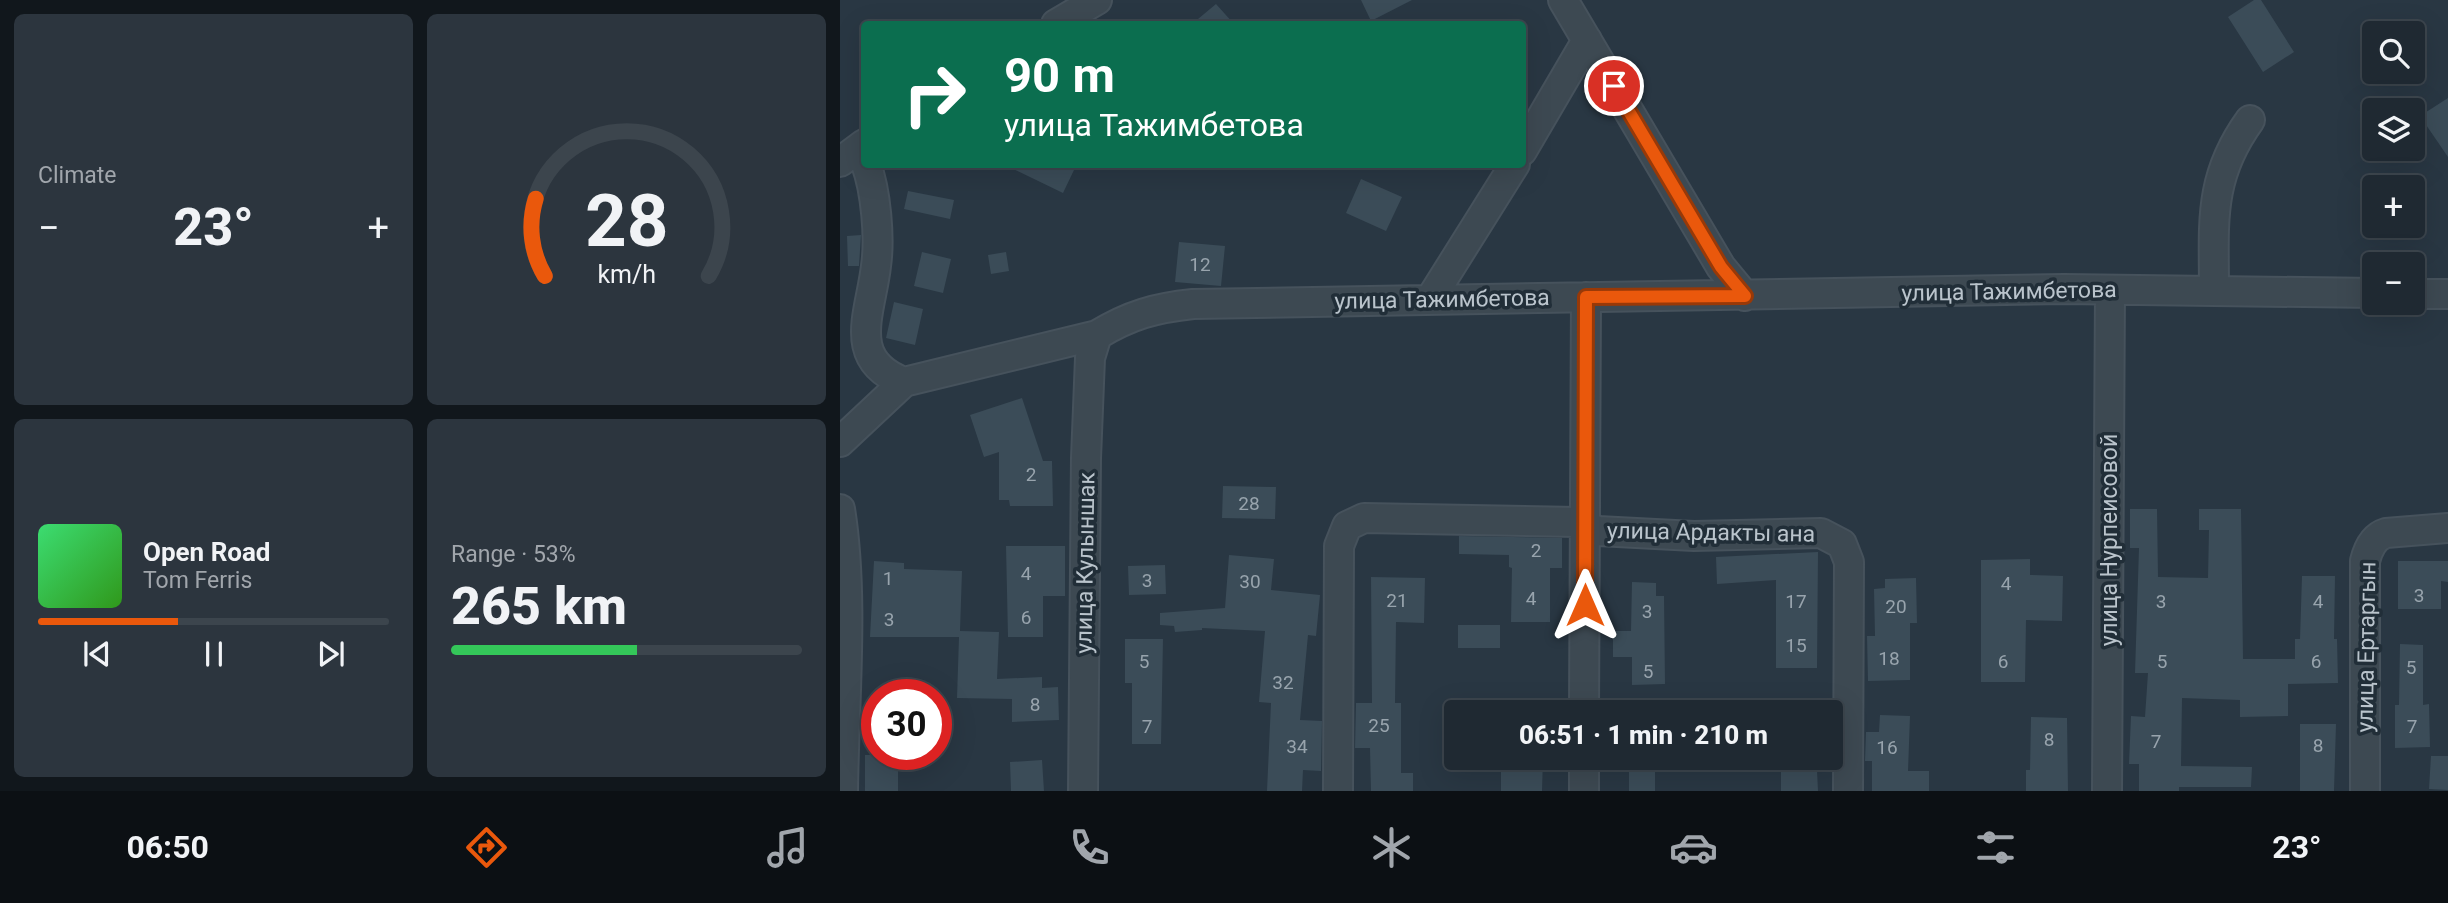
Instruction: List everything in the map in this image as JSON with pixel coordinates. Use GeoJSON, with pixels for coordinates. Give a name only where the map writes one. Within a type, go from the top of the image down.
{"type":"FeatureCollection","features":[{"type":"Feature","properties":{"kind":"street"},"geometry":{"type":"LineString","coordinates":[[1061,21],[1097,0]]}},
{"type":"Feature","properties":{"kind":"street"},"geometry":{"type":"LineString","coordinates":[[1563,0],[1721,267],[1745,296]]}},
{"type":"Feature","properties":{"kind":"street"},"geometry":{"type":"LineString","coordinates":[[1526,144],[1587,40]]}},
{"type":"Feature","properties":{"kind":"street"},"geometry":{"type":"LineString","coordinates":[[2214,290],[2213,210],[2226,162],[2235,141],[2250,120]]}},
{"type":"Feature","properties":{"kind":"street"},"geometry":{"type":"LineString","coordinates":[[866,168],[872,180],[877,265],[868,301],[866,335],[871,358],[884,372],[904,382]]}},
{"type":"Feature","properties":{"kind":"street"},"geometry":{"type":"LineString","coordinates":[[1431,298],[1512,168]]}},
{"type":"Feature","properties":{"kind":"street","name":"улица Тажимбетова"},"geometry":{"type":"LineString","coordinates":[[840,442],[904,382],[1097,335],[1124,319],[1159,308],[1193,304],[1431,298],[2110,290],[2362,293]]}},
{"type":"Feature","properties":{"kind":"street","name":"улица Нурпеисовой"},"geometry":{"type":"LineString","coordinates":[[2107,791],[2110,290]]}},
{"type":"Feature","properties":{"kind":"street"},"geometry":{"type":"LineString","coordinates":[[2425,294],[2448,295]]}},
{"type":"Feature","properties":{"kind":"street"},"geometry":{"type":"LineString","coordinates":[[1584,700],[1586,297]]}},
{"type":"Feature","properties":{"kind":"street","name":"улица Кулыншак"},"geometry":{"type":"LineString","coordinates":[[1083,791],[1086,458],[1090,358],[1097,335]]}},
{"type":"Feature","properties":{"kind":"street"},"geometry":{"type":"LineString","coordinates":[[840,509],[844,530],[846,615],[842,791]]}},
{"type":"Feature","properties":{"kind":"street","name":"улица Ардакты ана"},"geometry":{"type":"LineString","coordinates":[[1338,791],[1339,546],[1347,526],[1364,518],[1564,522],[1586,525],[1598,531],[1694,536],[1821,533],[1842,544],[1849,562],[1849,791]]}},
{"type":"Feature","properties":{"kind":"street","name":"улица Ертаргын"},"geometry":{"type":"LineString","coordinates":[[2365,791],[2365,575],[2368,551],[2379,535],[2448,527]]}},
{"type":"Feature","properties":{"kind":"street"},"geometry":{"type":"LineString","coordinates":[[1584,770],[1584,791]]}},
{"type":"Feature","properties":{"kind":"building"},"geometry":{"type":"Polygon","coordinates":[[[1361,0],[1412,0],[1371,21],[1361,0]]]}},
{"type":"Feature","properties":{"kind":"building"},"geometry":{"type":"Polygon","coordinates":[[[2254,0],[2261,0],[2294,52],[2263,72],[2228,17],[2254,0]]]}},
{"type":"Feature","properties":{"kind":"building"},"geometry":{"type":"Polygon","coordinates":[[[1216,4],[1231,21],[1196,21],[1216,4]]]}},
{"type":"Feature","properties":{"kind":"building"},"geometry":{"type":"Polygon","coordinates":[[[2448,98],[2448,157],[2425,123],[2425,113],[2448,98]]]}},
{"type":"Feature","properties":{"kind":"building"},"geometry":{"type":"Polygon","coordinates":[[[1011,168],[1074,170],[1063,193],[1011,168]]]}},
{"type":"Feature","properties":{"kind":"building"},"geometry":{"type":"Polygon","coordinates":[[[1361,179],[1402,197],[1386,231],[1346,213],[1361,179]]]}},
{"type":"Feature","properties":{"kind":"building"},"geometry":{"type":"Polygon","coordinates":[[[908,191],[954,200],[950,219],[904,209],[908,191]]]}},
{"type":"Feature","properties":{"kind":"building"},"geometry":{"type":"Polygon","coordinates":[[[861,235],[859,266],[848,266],[847,236],[861,235]]]}},
{"type":"Feature","properties":{"kind":"building"},"geometry":{"type":"Polygon","coordinates":[[[1179,242],[1225,246],[1221,286],[1175,282],[1179,242]]]}},
{"type":"Feature","properties":{"kind":"building"},"geometry":{"type":"Polygon","coordinates":[[[922,252],[951,259],[943,293],[914,286],[922,252]]]}},
{"type":"Feature","properties":{"kind":"building"},"geometry":{"type":"Polygon","coordinates":[[[1006,252],[1009,271],[991,274],[988,255],[1006,252]]]}},
{"type":"Feature","properties":{"kind":"building"},"geometry":{"type":"Polygon","coordinates":[[[894,302],[923,309],[915,345],[886,338],[894,302]]]}},
{"type":"Feature","properties":{"kind":"building"},"geometry":{"type":"Polygon","coordinates":[[[1022,398],[1043,461],[1052,461],[1053,506],[1010,506],[1009,500],[999,500],[999,452],[984,457],[970,415],[1022,398]]]}},
{"type":"Feature","properties":{"kind":"building"},"geometry":{"type":"Polygon","coordinates":[[[1223,486],[1276,487],[1275,519],[1222,518],[1223,486]]]}},
{"type":"Feature","properties":{"kind":"building"},"geometry":{"type":"Polygon","coordinates":[[[2130,509],[2157,509],[2158,577],[2208,578],[2209,530],[2199,530],[2199,509],[2241,509],[2243,659],[2295,659],[2295,639],[2300,639],[2302,576],[2335,576],[2334,639],[2337,639],[2338,683],[2288,684],[2288,716],[2240,717],[2240,700],[2182,698],[2181,766],[2252,767],[2251,787],[2179,787],[2179,791],[2139,791],[2139,764],[2129,764],[2131,716],[2145,717],[2148,673],[2135,673],[2139,548],[2130,548],[2130,509]]]}},
{"type":"Feature","properties":{"kind":"building"},"geometry":{"type":"Polygon","coordinates":[[[1459,536],[1562,538],[1562,568],[1550,568],[1550,622],[1511,622],[1512,568],[1509,567],[1509,555],[1459,554],[1459,536]]]}},
{"type":"Feature","properties":{"kind":"building"},"geometry":{"type":"Polygon","coordinates":[[[1006,546],[1065,546],[1065,596],[1043,596],[1043,637],[1008,637],[1006,546]]]}},
{"type":"Feature","properties":{"kind":"building"},"geometry":{"type":"Polygon","coordinates":[[[1818,552],[1817,668],[1776,668],[1776,580],[1717,584],[1716,557],[1818,552]]]}},
{"type":"Feature","properties":{"kind":"building"},"geometry":{"type":"Polygon","coordinates":[[[1229,555],[1274,559],[1271,590],[1320,595],[1316,636],[1308,635],[1300,720],[1322,721],[1321,771],[1303,770],[1302,791],[1267,791],[1271,703],[1259,702],[1265,631],[1202,628],[1175,632],[1174,626],[1160,625],[1160,613],[1225,608],[1229,555]]]}},
{"type":"Feature","properties":{"kind":"building"},"geometry":{"type":"Polygon","coordinates":[[[2030,559],[2030,575],[2063,576],[2062,621],[2026,620],[2025,682],[1981,682],[1981,560],[2030,559]]]}},
{"type":"Feature","properties":{"kind":"building"},"geometry":{"type":"Polygon","coordinates":[[[874,561],[904,563],[904,569],[962,571],[960,631],[999,632],[997,679],[1042,677],[1042,688],[1058,687],[1059,720],[1012,722],[1012,699],[957,698],[959,637],[870,637],[874,561]]]}},
{"type":"Feature","properties":{"kind":"building"},"geometry":{"type":"Polygon","coordinates":[[[2398,561],[2448,561],[2448,582],[2441,581],[2441,609],[2398,609],[2398,561]]]}},
{"type":"Feature","properties":{"kind":"building"},"geometry":{"type":"Polygon","coordinates":[[[1165,565],[1166,594],[1129,595],[1128,566],[1165,565]]]}},
{"type":"Feature","properties":{"kind":"building"},"geometry":{"type":"Polygon","coordinates":[[[1371,577],[1425,578],[1424,623],[1396,622],[1395,703],[1401,703],[1401,773],[1413,773],[1413,791],[1371,791],[1370,748],[1355,748],[1356,703],[1372,703],[1371,577]]]}},
{"type":"Feature","properties":{"kind":"building"},"geometry":{"type":"Polygon","coordinates":[[[1916,578],[1917,623],[1910,623],[1910,680],[1868,681],[1867,636],[1875,636],[1874,589],[1885,588],[1885,579],[1916,578]]]}},
{"type":"Feature","properties":{"kind":"building"},"geometry":{"type":"Polygon","coordinates":[[[1632,582],[1656,583],[1656,596],[1664,596],[1665,684],[1632,685],[1632,657],[1613,657],[1613,631],[1631,631],[1632,582]]]}},
{"type":"Feature","properties":{"kind":"building"},"geometry":{"type":"Polygon","coordinates":[[[1458,625],[1500,625],[1500,648],[1458,648],[1458,625]]]}},
{"type":"Feature","properties":{"kind":"building"},"geometry":{"type":"Polygon","coordinates":[[[1125,639],[1163,639],[1161,744],[1132,744],[1132,683],[1125,683],[1125,639]]]}},
{"type":"Feature","properties":{"kind":"building"},"geometry":{"type":"Polygon","coordinates":[[[2400,644],[2423,645],[2423,705],[2429,704],[2430,747],[2395,748],[2400,644]]]}},
{"type":"Feature","properties":{"kind":"building"},"geometry":{"type":"Polygon","coordinates":[[[1880,715],[1910,716],[1908,771],[1929,771],[1929,791],[1872,791],[1872,761],[1865,761],[1866,732],[1879,732],[1880,715]]]}},
{"type":"Feature","properties":{"kind":"building"},"geometry":{"type":"Polygon","coordinates":[[[2031,717],[2067,718],[2068,791],[2026,791],[2026,770],[2030,770],[2031,717]]]}},
{"type":"Feature","properties":{"kind":"building"},"geometry":{"type":"Polygon","coordinates":[[[2300,724],[2336,724],[2334,791],[2300,791],[2300,724]]]}},
{"type":"Feature","properties":{"kind":"building"},"geometry":{"type":"Polygon","coordinates":[[[2431,756],[2448,756],[2448,790],[2429,789],[2431,756]]]}},
{"type":"Feature","properties":{"kind":"building"},"geometry":{"type":"Polygon","coordinates":[[[1042,760],[1044,791],[1011,791],[1010,762],[1042,760]]]}},
{"type":"Feature","properties":{"kind":"building"},"geometry":{"type":"Polygon","coordinates":[[[865,770],[898,770],[898,791],[865,791],[865,770]]]}},
{"type":"Feature","properties":{"kind":"building"},"geometry":{"type":"Polygon","coordinates":[[[1501,770],[1543,770],[1542,791],[1501,791],[1501,770]]]}},
{"type":"Feature","properties":{"kind":"building"},"geometry":{"type":"Polygon","coordinates":[[[1629,770],[1655,770],[1655,791],[1629,791],[1629,770]]]}},
{"type":"Feature","properties":{"kind":"building"},"geometry":{"type":"Polygon","coordinates":[[[1817,770],[1818,791],[1781,791],[1781,771],[1817,770]]]}},
{"type":"Feature","properties":{"kind":"route"},"geometry":{"type":"LineString","coordinates":[[1585,605],[1586,297],[1745,296],[1721,267],[1614,86]]}}]}
